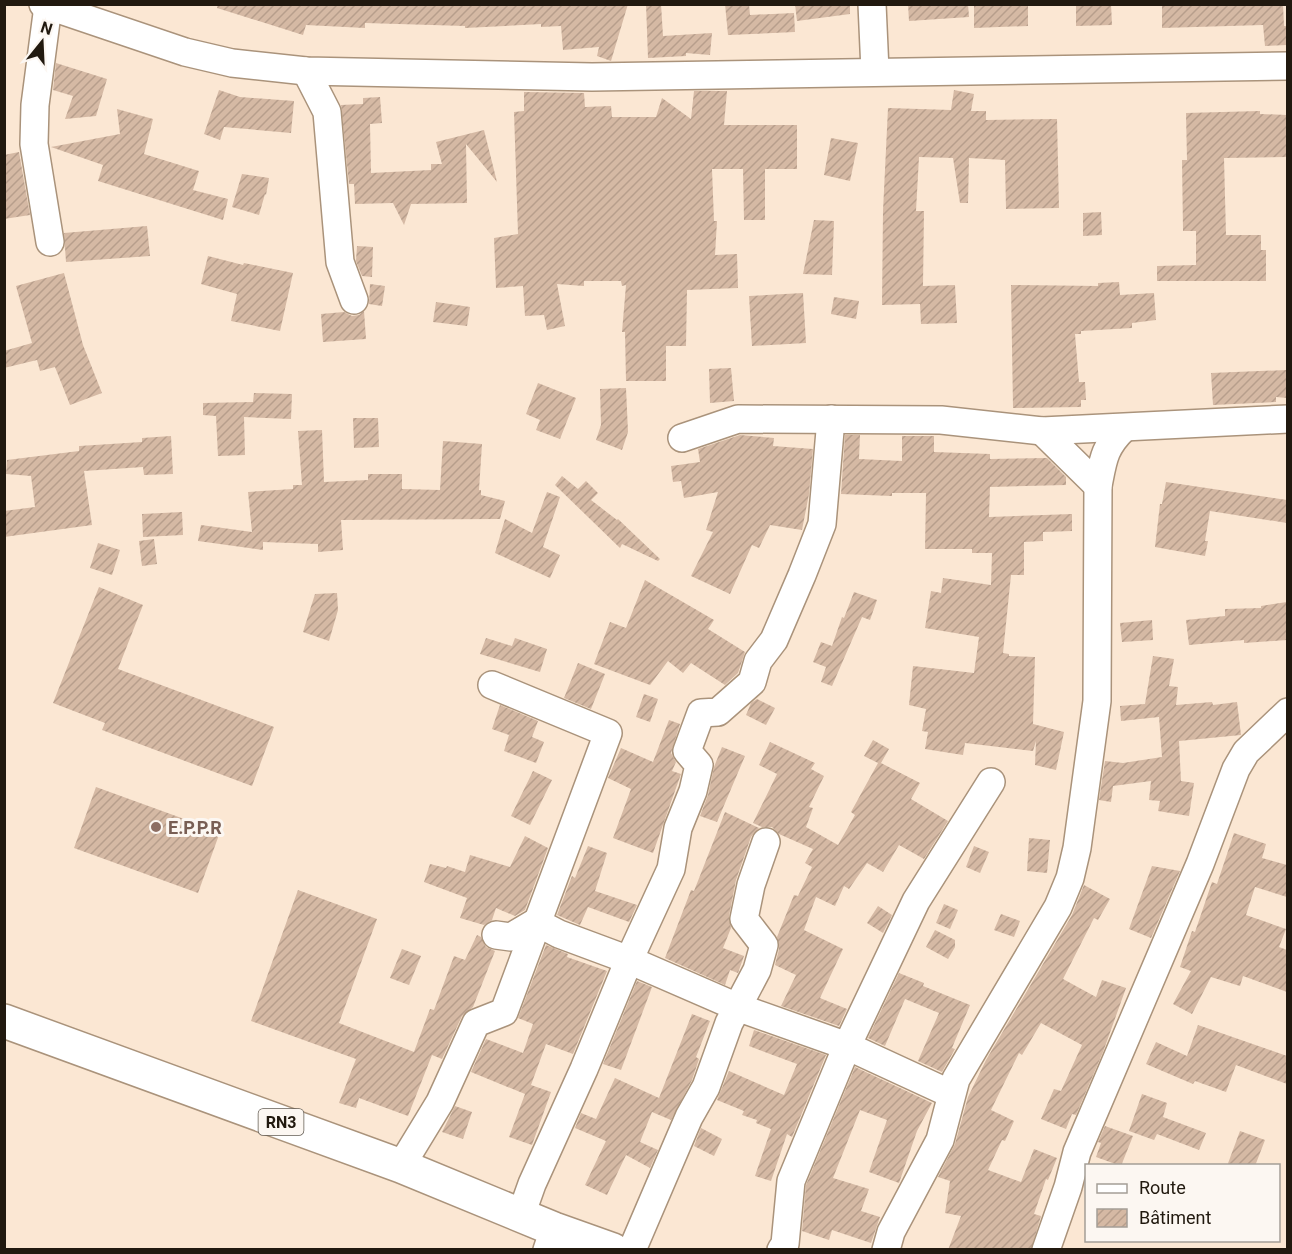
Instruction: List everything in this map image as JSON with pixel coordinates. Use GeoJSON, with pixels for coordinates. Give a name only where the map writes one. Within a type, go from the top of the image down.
{"type":"FeatureCollection","features":[{"type":"Feature","properties":{"kind":"highway","name":"RN3"},"geometry":{"type":"LineString","coordinates":[[4,1022],[401,1166],[521,1215],[551,1239],[613,1250]]}},
{"type":"Feature","properties":{"kind":"street"},"geometry":{"type":"LineString","coordinates":[[872,4],[875,71]]}},
{"type":"Feature","properties":{"kind":"street"},"geometry":{"type":"LineString","coordinates":[[50,242],[34,144],[35,105],[46,5],[185,52],[232,63],[306,71],[592,77],[1287,66]]}},
{"type":"Feature","properties":{"kind":"street"},"geometry":{"type":"LineString","coordinates":[[306,71],[327,112],[340,262],[354,300]]}},
{"type":"Feature","properties":{"kind":"street"},"geometry":{"type":"LineString","coordinates":[[682,438],[738,419],[941,420],[1042,431],[1287,419]]}},
{"type":"Feature","properties":{"kind":"street"},"geometry":{"type":"LineString","coordinates":[[521,1215],[629,960],[671,869],[678,828],[693,791],[699,765],[687,751],[701,712],[718,712],[752,682],[759,661],[774,640],[822,524],[831,419]]}},
{"type":"Feature","properties":{"kind":"street"},"geometry":{"type":"LineString","coordinates":[[886,1250],[891,1232],[940,1140],[956,1079],[1058,906],[1070,878],[1077,848],[1096,700],[1098,486],[1103,455],[1112,440],[1124,428]]}},
{"type":"Feature","properties":{"kind":"street"},"geometry":{"type":"LineString","coordinates":[[1042,431],[1098,486]]}},
{"type":"Feature","properties":{"kind":"street"},"geometry":{"type":"LineString","coordinates":[[401,1166],[440,1102],[476,1023],[504,1012],[608,733],[492,685]]}},
{"type":"Feature","properties":{"kind":"street"},"geometry":{"type":"LineString","coordinates":[[1046,1250],[1068,1187],[1077,1152],[1200,864],[1236,769],[1246,752],[1287,712]]}},
{"type":"Feature","properties":{"kind":"street"},"geometry":{"type":"LineString","coordinates":[[782,1250],[790,1180],[847,1046],[916,902],[991,782]]}},
{"type":"Feature","properties":{"kind":"street"},"geometry":{"type":"LineString","coordinates":[[632,1250],[689,1117],[706,1087],[737,1007],[757,970],[764,945],[744,919],[751,885],[766,842]]}},
{"type":"Feature","properties":{"kind":"street"},"geometry":{"type":"LineString","coordinates":[[536,922],[559,934],[629,960],[737,1007],[847,1046],[951,1094]]}},
{"type":"Feature","properties":{"kind":"street"},"geometry":{"type":"LineString","coordinates":[[496,935],[511,937],[536,922]]}},
{"type":"Feature","properties":{"kind":"building"},"geometry":{"type":"Polygon","coordinates":[[[218,4],[628,4],[611,61],[597,56],[599,47],[563,50],[561,26],[541,27],[541,24],[465,28],[465,26],[365,23],[365,28],[306,25],[303,35],[217,8],[218,4]]]}},
{"type":"Feature","properties":{"kind":"building"},"geometry":{"type":"Polygon","coordinates":[[[646,4],[661,4],[663,36],[712,33],[710,55],[686,53],[686,56],[648,58],[646,4]]]}},
{"type":"Feature","properties":{"kind":"building"},"geometry":{"type":"Polygon","coordinates":[[[725,4],[749,4],[750,15],[794,13],[795,32],[728,35],[725,4]]]}},
{"type":"Feature","properties":{"kind":"building"},"geometry":{"type":"Polygon","coordinates":[[[795,4],[850,4],[850,14],[797,21],[795,4]]]}},
{"type":"Feature","properties":{"kind":"building"},"geometry":{"type":"Polygon","coordinates":[[[908,4],[968,4],[969,17],[909,21],[908,4]]]}},
{"type":"Feature","properties":{"kind":"building"},"geometry":{"type":"Polygon","coordinates":[[[974,4],[1028,4],[1028,26],[974,28],[974,4]]]}},
{"type":"Feature","properties":{"kind":"building"},"geometry":{"type":"Polygon","coordinates":[[[1076,4],[1111,4],[1112,25],[1076,26],[1076,4]]]}},
{"type":"Feature","properties":{"kind":"building"},"geometry":{"type":"Polygon","coordinates":[[[1162,4],[1283,4],[1284,26],[1287,26],[1287,45],[1265,46],[1263,25],[1162,28],[1162,4]]]}},
{"type":"Feature","properties":{"kind":"building"},"geometry":{"type":"Polygon","coordinates":[[[56,63],[107,79],[96,116],[65,119],[73,96],[53,90],[56,63]]]}},
{"type":"Feature","properties":{"kind":"building"},"geometry":{"type":"Polygon","coordinates":[[[219,90],[240,97],[294,101],[291,133],[224,127],[220,140],[204,134],[219,90]]]}},
{"type":"Feature","properties":{"kind":"building"},"geometry":{"type":"Polygon","coordinates":[[[954,90],[974,94],[971,111],[986,111],[986,120],[1057,119],[1059,208],[1006,209],[1005,160],[969,158],[968,203],[960,203],[953,158],[919,157],[916,211],[924,211],[923,286],[955,285],[957,323],[921,324],[920,304],[882,305],[883,211],[888,108],[951,110],[954,90]]]}},
{"type":"Feature","properties":{"kind":"building"},"geometry":{"type":"Polygon","coordinates":[[[694,91],[727,91],[724,125],[797,125],[797,169],[765,169],[765,220],[744,220],[743,169],[712,169],[714,221],[717,221],[715,255],[737,254],[738,288],[687,290],[686,346],[666,346],[666,381],[626,381],[625,332],[622,332],[626,285],[622,286],[621,281],[584,281],[584,286],[557,284],[565,326],[547,330],[544,315],[525,316],[523,286],[496,288],[494,238],[518,234],[514,112],[524,111],[524,92],[584,93],[585,107],[611,106],[612,117],[656,117],[662,98],[691,119],[694,91]]]}},
{"type":"Feature","properties":{"kind":"building"},"geometry":{"type":"Polygon","coordinates":[[[380,97],[382,123],[370,124],[371,173],[431,170],[431,164],[442,164],[436,142],[484,130],[497,182],[466,144],[467,203],[411,204],[404,225],[393,203],[355,204],[354,184],[349,184],[341,105],[363,104],[363,98],[380,97]]]}},
{"type":"Feature","properties":{"kind":"building"},"geometry":{"type":"Polygon","coordinates":[[[117,109],[153,119],[144,154],[199,171],[193,190],[228,199],[223,220],[98,181],[103,165],[51,147],[120,134],[117,109]]]}},
{"type":"Feature","properties":{"kind":"building"},"geometry":{"type":"Polygon","coordinates":[[[1260,111],[1260,114],[1287,115],[1287,157],[1224,158],[1226,235],[1261,235],[1261,250],[1266,250],[1266,281],[1157,281],[1157,266],[1196,265],[1196,231],[1183,231],[1182,160],[1187,160],[1186,113],[1260,111]]]}},
{"type":"Feature","properties":{"kind":"building"},"geometry":{"type":"Polygon","coordinates":[[[831,138],[858,143],[850,181],[824,175],[831,138]]]}},
{"type":"Feature","properties":{"kind":"building"},"geometry":{"type":"Polygon","coordinates":[[[19,152],[30,215],[4,219],[4,155],[19,152]]]}},
{"type":"Feature","properties":{"kind":"building"},"geometry":{"type":"Polygon","coordinates":[[[242,174],[269,178],[259,215],[232,207],[242,174]]]}},
{"type":"Feature","properties":{"kind":"building"},"geometry":{"type":"Polygon","coordinates":[[[1101,212],[1102,235],[1083,236],[1083,213],[1101,212]]]}},
{"type":"Feature","properties":{"kind":"building"},"geometry":{"type":"Polygon","coordinates":[[[814,220],[834,221],[832,275],[803,274],[814,220]]]}},
{"type":"Feature","properties":{"kind":"building"},"geometry":{"type":"Polygon","coordinates":[[[147,226],[150,256],[66,262],[64,233],[147,226]]]}},
{"type":"Feature","properties":{"kind":"building"},"geometry":{"type":"Polygon","coordinates":[[[357,246],[373,247],[372,277],[362,276],[356,261],[357,246]]]}},
{"type":"Feature","properties":{"kind":"building"},"geometry":{"type":"Polygon","coordinates":[[[208,256],[243,265],[244,263],[293,273],[280,331],[231,321],[237,294],[201,284],[208,256]]]}},
{"type":"Feature","properties":{"kind":"building"},"geometry":{"type":"Polygon","coordinates":[[[64,273],[83,345],[102,393],[70,405],[55,367],[40,371],[37,360],[4,368],[4,351],[32,343],[16,286],[64,273]]]}},
{"type":"Feature","properties":{"kind":"building"},"geometry":{"type":"Polygon","coordinates":[[[1119,282],[1120,295],[1154,293],[1156,320],[1132,323],[1132,328],[1081,331],[1081,334],[1075,334],[1079,382],[1085,382],[1086,400],[1081,400],[1081,407],[1013,408],[1011,285],[1098,286],[1098,283],[1119,282]]]}},
{"type":"Feature","properties":{"kind":"building"},"geometry":{"type":"Polygon","coordinates":[[[370,284],[385,286],[382,306],[369,304],[370,284]]]}},
{"type":"Feature","properties":{"kind":"building"},"geometry":{"type":"Polygon","coordinates":[[[803,293],[806,343],[752,346],[749,296],[803,293]]]}},
{"type":"Feature","properties":{"kind":"building"},"geometry":{"type":"Polygon","coordinates":[[[834,297],[859,301],[856,319],[831,314],[834,297]]]}},
{"type":"Feature","properties":{"kind":"building"},"geometry":{"type":"Polygon","coordinates":[[[436,302],[470,307],[467,326],[433,322],[436,302]]]}},
{"type":"Feature","properties":{"kind":"building"},"geometry":{"type":"Polygon","coordinates":[[[364,311],[366,339],[323,342],[321,314],[344,312],[352,316],[364,311]]]}},
{"type":"Feature","properties":{"kind":"building"},"geometry":{"type":"Polygon","coordinates":[[[731,368],[734,401],[710,403],[709,369],[731,368]]]}},
{"type":"Feature","properties":{"kind":"building"},"geometry":{"type":"Polygon","coordinates":[[[1287,370],[1287,398],[1276,397],[1276,402],[1213,405],[1211,373],[1287,370]]]}},
{"type":"Feature","properties":{"kind":"building"},"geometry":{"type":"Polygon","coordinates":[[[538,383],[576,398],[560,439],[536,430],[540,420],[526,414],[538,383]]]}},
{"type":"Feature","properties":{"kind":"building"},"geometry":{"type":"Polygon","coordinates":[[[626,388],[628,432],[622,450],[596,440],[601,425],[600,389],[626,388]]]}},
{"type":"Feature","properties":{"kind":"building"},"geometry":{"type":"Polygon","coordinates":[[[254,393],[292,394],[291,419],[244,417],[245,455],[218,456],[216,416],[203,415],[203,403],[253,402],[254,393]]]}},
{"type":"Feature","properties":{"kind":"building"},"geometry":{"type":"Polygon","coordinates":[[[353,418],[378,418],[379,447],[354,448],[353,418]]]}},
{"type":"Feature","properties":{"kind":"building"},"geometry":{"type":"Polygon","coordinates":[[[322,430],[324,482],[368,480],[368,474],[402,474],[402,489],[440,490],[443,441],[482,444],[479,490],[481,490],[481,495],[505,501],[500,519],[341,520],[343,550],[318,552],[318,544],[263,542],[263,550],[198,541],[201,525],[252,532],[248,492],[293,489],[293,485],[302,485],[298,431],[322,430]]]}},
{"type":"Feature","properties":{"kind":"building"},"geometry":{"type":"Polygon","coordinates":[[[740,435],[774,438],[773,446],[813,449],[809,494],[802,530],[770,525],[759,548],[752,545],[730,594],[691,576],[713,532],[706,530],[718,492],[684,498],[681,481],[673,482],[671,466],[700,462],[698,449],[740,435]]]}},
{"type":"Feature","properties":{"kind":"building"},"geometry":{"type":"Polygon","coordinates":[[[845,435],[860,435],[859,459],[902,461],[902,436],[934,436],[934,452],[990,454],[990,459],[1047,458],[1066,477],[1066,485],[990,487],[989,517],[1072,514],[1072,531],[1043,532],[1043,541],[1024,542],[1024,575],[1011,575],[1003,653],[1009,656],[1035,657],[1033,724],[1064,732],[1056,770],[1035,765],[1036,741],[1033,751],[965,743],[963,755],[925,749],[928,732],[922,731],[926,709],[909,705],[913,666],[974,673],[979,637],[925,628],[931,591],[941,593],[943,578],[991,585],[992,553],[972,553],[972,549],[925,549],[926,493],[892,493],[892,496],[841,494],[845,435]]]}},
{"type":"Feature","properties":{"kind":"building"},"geometry":{"type":"Polygon","coordinates":[[[171,436],[173,474],[144,475],[143,467],[84,471],[92,525],[4,537],[4,511],[35,507],[31,476],[6,474],[7,460],[79,451],[79,446],[142,442],[142,438],[171,436]]]}},
{"type":"Feature","properties":{"kind":"building"},"geometry":{"type":"Polygon","coordinates":[[[562,476],[578,489],[586,481],[598,493],[591,500],[618,519],[660,559],[658,561],[622,544],[620,548],[555,485],[562,476]]]}},
{"type":"Feature","properties":{"kind":"building"},"geometry":{"type":"Polygon","coordinates":[[[1166,482],[1287,500],[1287,523],[1210,511],[1205,556],[1155,547],[1160,504],[1162,504],[1166,482]]]}},
{"type":"Feature","properties":{"kind":"building"},"geometry":{"type":"Polygon","coordinates":[[[547,492],[560,497],[543,547],[560,555],[550,578],[495,553],[505,519],[532,533],[547,492]]]}},
{"type":"Feature","properties":{"kind":"building"},"geometry":{"type":"Polygon","coordinates":[[[182,512],[183,535],[143,537],[142,514],[182,512]]]}},
{"type":"Feature","properties":{"kind":"building"},"geometry":{"type":"Polygon","coordinates":[[[154,539],[157,564],[142,566],[139,541],[154,539]]]}},
{"type":"Feature","properties":{"kind":"building"},"geometry":{"type":"Polygon","coordinates":[[[98,543],[120,550],[112,575],[90,568],[98,543]]]}},
{"type":"Feature","properties":{"kind":"building"},"geometry":{"type":"Polygon","coordinates":[[[645,580],[714,620],[708,629],[745,652],[738,673],[725,685],[691,663],[683,673],[668,661],[650,685],[594,664],[610,622],[626,628],[645,580]]]}},
{"type":"Feature","properties":{"kind":"building"},"geometry":{"type":"Polygon","coordinates":[[[99,587],[143,605],[118,669],[274,727],[252,786],[102,730],[105,723],[53,703],[99,587]]]}},
{"type":"Feature","properties":{"kind":"building"},"geometry":{"type":"Polygon","coordinates":[[[854,592],[877,600],[870,620],[862,617],[832,686],[821,682],[826,667],[813,662],[821,642],[832,646],[854,592]]]}},
{"type":"Feature","properties":{"kind":"building"},"geometry":{"type":"Polygon","coordinates":[[[337,593],[338,610],[329,641],[303,632],[315,594],[337,593]]]}},
{"type":"Feature","properties":{"kind":"building"},"geometry":{"type":"Polygon","coordinates":[[[1287,602],[1287,640],[1244,643],[1244,640],[1189,645],[1186,620],[1225,616],[1225,609],[1261,608],[1261,606],[1287,602]]]}},
{"type":"Feature","properties":{"kind":"building"},"geometry":{"type":"Polygon","coordinates":[[[1152,620],[1153,640],[1122,642],[1120,623],[1152,620]]]}},
{"type":"Feature","properties":{"kind":"building"},"geometry":{"type":"Polygon","coordinates":[[[486,638],[512,646],[515,638],[547,649],[540,672],[480,654],[486,638]]]}},
{"type":"Feature","properties":{"kind":"building"},"geometry":{"type":"Polygon","coordinates":[[[1153,656],[1174,659],[1169,686],[1178,687],[1176,705],[1212,702],[1213,705],[1237,702],[1241,735],[1179,741],[1181,781],[1194,783],[1189,816],[1158,811],[1160,801],[1149,800],[1151,781],[1113,786],[1111,802],[1099,800],[1105,761],[1123,763],[1162,757],[1159,717],[1121,721],[1120,706],[1145,704],[1153,656]]]}},
{"type":"Feature","properties":{"kind":"building"},"geometry":{"type":"Polygon","coordinates":[[[578,663],[605,674],[591,709],[564,698],[578,663]]]}},
{"type":"Feature","properties":{"kind":"building"},"geometry":{"type":"Polygon","coordinates":[[[644,694],[658,699],[650,722],[636,717],[644,694]]]}},
{"type":"Feature","properties":{"kind":"building"},"geometry":{"type":"Polygon","coordinates":[[[757,699],[775,708],[766,725],[746,715],[751,703],[757,699]]]}},
{"type":"Feature","properties":{"kind":"building"},"geometry":{"type":"Polygon","coordinates":[[[500,705],[538,721],[532,737],[544,742],[536,763],[504,751],[509,735],[492,729],[500,705]]]}},
{"type":"Feature","properties":{"kind":"building"},"geometry":{"type":"Polygon","coordinates":[[[669,720],[680,724],[671,753],[676,762],[672,771],[681,774],[653,853],[613,838],[631,789],[608,778],[621,748],[653,762],[669,720]]]}},
{"type":"Feature","properties":{"kind":"building"},"geometry":{"type":"Polygon","coordinates":[[[873,740],[889,749],[881,763],[920,783],[911,799],[948,821],[924,859],[899,845],[883,872],[867,863],[849,889],[844,886],[835,906],[816,897],[804,930],[843,949],[820,998],[847,1009],[839,1026],[781,1006],[796,975],[775,965],[779,949],[777,937],[794,895],[798,896],[812,867],[805,863],[813,849],[779,834],[772,827],[762,827],[753,823],[777,774],[759,765],[770,742],[815,763],[811,769],[824,776],[809,807],[813,808],[806,827],[838,845],[855,815],[851,812],[878,763],[864,756],[873,740]]]}},
{"type":"Feature","properties":{"kind":"building"},"geometry":{"type":"Polygon","coordinates":[[[722,747],[745,756],[717,822],[700,816],[722,747]]]}},
{"type":"Feature","properties":{"kind":"building"},"geometry":{"type":"Polygon","coordinates":[[[533,771],[552,780],[530,825],[511,816],[533,771]]]}},
{"type":"Feature","properties":{"kind":"building"},"geometry":{"type":"Polygon","coordinates":[[[96,787],[220,832],[198,893],[74,848],[96,787]]]}},
{"type":"Feature","properties":{"kind":"building"},"geometry":{"type":"Polygon","coordinates":[[[725,812],[759,828],[751,837],[736,880],[729,916],[731,928],[723,948],[744,956],[738,973],[730,970],[725,985],[665,958],[725,812]]]}},
{"type":"Feature","properties":{"kind":"building"},"geometry":{"type":"Polygon","coordinates":[[[1234,833],[1266,844],[1262,858],[1287,865],[1287,897],[1255,887],[1246,915],[1286,929],[1279,947],[1287,950],[1287,992],[1243,976],[1240,986],[1211,977],[1192,1014],[1173,1004],[1191,971],[1180,967],[1212,882],[1217,884],[1234,833]]]}},
{"type":"Feature","properties":{"kind":"building"},"geometry":{"type":"Polygon","coordinates":[[[525,836],[548,848],[525,910],[515,916],[496,908],[492,920],[484,925],[460,918],[467,898],[424,882],[430,864],[446,868],[447,866],[465,872],[470,855],[510,867],[525,836]]]}},
{"type":"Feature","properties":{"kind":"building"},"geometry":{"type":"Polygon","coordinates":[[[1029,838],[1050,840],[1047,873],[1027,871],[1029,838]]]}},
{"type":"Feature","properties":{"kind":"building"},"geometry":{"type":"Polygon","coordinates":[[[588,846],[607,853],[595,891],[637,905],[629,922],[588,907],[580,925],[557,915],[572,876],[575,878],[588,846]]]}},
{"type":"Feature","properties":{"kind":"building"},"geometry":{"type":"Polygon","coordinates":[[[974,846],[989,852],[980,873],[966,867],[974,846]]]}},
{"type":"Feature","properties":{"kind":"building"},"geometry":{"type":"Polygon","coordinates":[[[1152,866],[1180,871],[1151,938],[1129,929],[1152,866]]]}},
{"type":"Feature","properties":{"kind":"building"},"geometry":{"type":"Polygon","coordinates":[[[1084,885],[1110,899],[1098,920],[1094,918],[1063,979],[1096,997],[1102,980],[1126,988],[1103,1052],[1076,1115],[1072,1114],[1066,1129],[1041,1119],[1054,1089],[1061,1091],[1082,1045],[1041,1023],[1022,1055],[1019,1053],[991,1110],[1014,1121],[988,1170],[1021,1182],[1034,1149],[1057,1158],[1048,1180],[1046,1179],[1034,1214],[1041,1216],[1031,1250],[948,1250],[961,1216],[945,1213],[950,1181],[938,1177],[955,1144],[968,1097],[986,1060],[1072,915],[1084,885]]]}},
{"type":"Feature","properties":{"kind":"building"},"geometry":{"type":"Polygon","coordinates":[[[298,890],[377,919],[339,1023],[414,1052],[430,1009],[434,1010],[454,956],[465,960],[477,935],[481,937],[486,947],[495,951],[473,1007],[462,1016],[442,1059],[432,1055],[408,1116],[359,1098],[356,1108],[339,1103],[356,1059],[251,1021],[298,890]]]}},
{"type":"Feature","properties":{"kind":"building"},"geometry":{"type":"Polygon","coordinates":[[[944,904],[958,910],[950,929],[936,923],[944,904]]]}},
{"type":"Feature","properties":{"kind":"building"},"geometry":{"type":"Polygon","coordinates":[[[878,906],[892,915],[883,933],[867,923],[878,906]]]}},
{"type":"Feature","properties":{"kind":"building"},"geometry":{"type":"Polygon","coordinates":[[[1001,914],[1020,921],[1014,937],[994,930],[1001,914]]]}},
{"type":"Feature","properties":{"kind":"building"},"geometry":{"type":"Polygon","coordinates":[[[935,930],[955,940],[955,947],[948,959],[926,947],[935,930]]]}},
{"type":"Feature","properties":{"kind":"building"},"geometry":{"type":"Polygon","coordinates":[[[546,945],[568,954],[567,957],[607,971],[573,1054],[546,1044],[531,1085],[551,1092],[532,1145],[509,1137],[525,1094],[471,1072],[486,1039],[523,1053],[533,1024],[518,1018],[546,945]]]}},
{"type":"Feature","properties":{"kind":"building"},"geometry":{"type":"Polygon","coordinates":[[[402,949],[421,956],[409,985],[390,978],[402,949]]]}},
{"type":"Feature","properties":{"kind":"building"},"geometry":{"type":"Polygon","coordinates":[[[899,973],[924,983],[923,986],[970,1005],[952,1048],[955,1049],[942,1072],[918,1061],[939,1013],[905,999],[885,1046],[868,1038],[899,973]]]}},
{"type":"Feature","properties":{"kind":"building"},"geometry":{"type":"Polygon","coordinates":[[[637,981],[652,987],[621,1070],[603,1064],[637,981]]]}},
{"type":"Feature","properties":{"kind":"building"},"geometry":{"type":"Polygon","coordinates":[[[692,1014],[710,1021],[696,1057],[699,1059],[692,1080],[671,1120],[652,1112],[640,1142],[658,1150],[650,1168],[626,1155],[607,1195],[585,1185],[606,1141],[575,1128],[581,1113],[596,1119],[615,1078],[659,1098],[692,1014]]]}},
{"type":"Feature","properties":{"kind":"building"},"geometry":{"type":"Polygon","coordinates":[[[1198,1025],[1287,1056],[1287,1084],[1236,1065],[1226,1092],[1195,1081],[1193,1084],[1146,1064],[1156,1042],[1187,1056],[1198,1025]]]}},
{"type":"Feature","properties":{"kind":"building"},"geometry":{"type":"Polygon","coordinates":[[[754,1030],[826,1055],[792,1137],[787,1134],[771,1181],[755,1176],[771,1129],[756,1123],[757,1120],[742,1115],[744,1111],[717,1100],[729,1071],[784,1095],[797,1064],[749,1046],[754,1030]]]}},
{"type":"Feature","properties":{"kind":"building"},"geometry":{"type":"Polygon","coordinates":[[[855,1067],[932,1103],[917,1131],[899,1183],[869,1172],[887,1120],[860,1110],[833,1178],[869,1189],[861,1211],[880,1217],[871,1243],[832,1230],[829,1240],[802,1231],[806,1185],[855,1067]]]}},
{"type":"Feature","properties":{"kind":"building"},"geometry":{"type":"Polygon","coordinates":[[[1142,1094],[1167,1103],[1163,1117],[1206,1133],[1199,1150],[1157,1134],[1154,1140],[1129,1131],[1142,1094]]]}},
{"type":"Feature","properties":{"kind":"building"},"geometry":{"type":"Polygon","coordinates":[[[455,1106],[472,1112],[463,1139],[442,1132],[455,1106]]]}},
{"type":"Feature","properties":{"kind":"building"},"geometry":{"type":"Polygon","coordinates":[[[1105,1126],[1133,1136],[1122,1164],[1096,1157],[1101,1143],[1098,1142],[1105,1126]]]}},
{"type":"Feature","properties":{"kind":"building"},"geometry":{"type":"Polygon","coordinates":[[[701,1128],[722,1139],[714,1156],[694,1146],[701,1128]]]}},
{"type":"Feature","properties":{"kind":"building"},"geometry":{"type":"Polygon","coordinates":[[[1240,1131],[1265,1140],[1256,1164],[1228,1164],[1240,1131]]]}},
{"type":"Feature","properties":{"kind":"place","name":"E.P.P.R"},"geometry":{"type":"Point","coordinates":[156,827]}}]}
